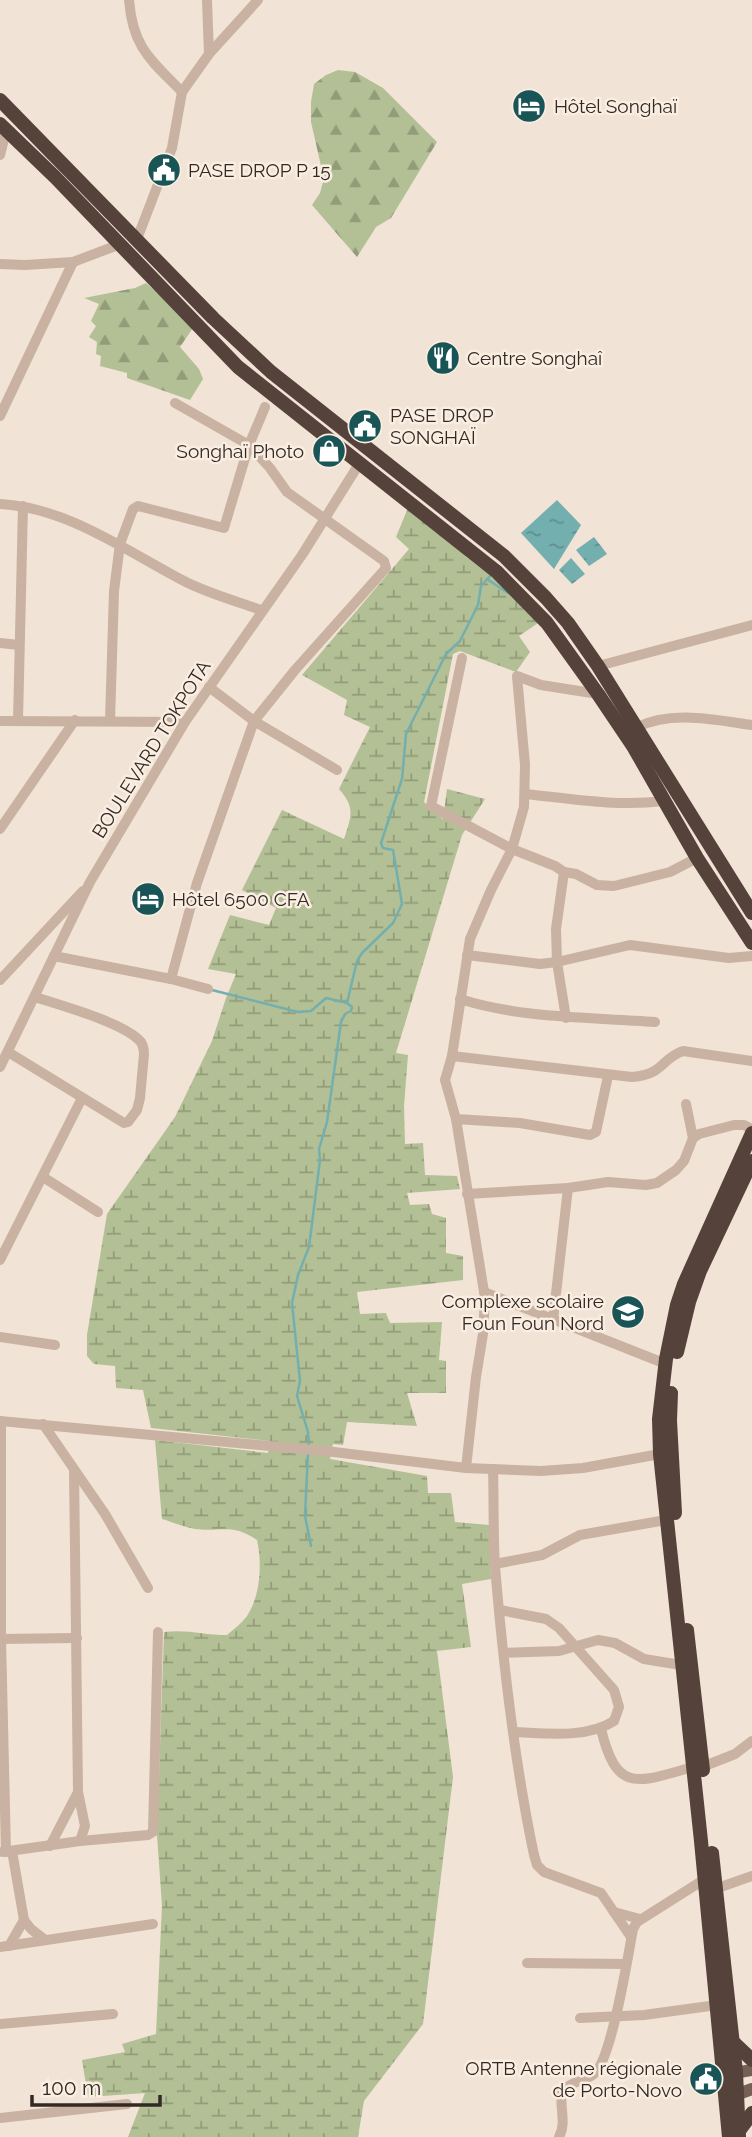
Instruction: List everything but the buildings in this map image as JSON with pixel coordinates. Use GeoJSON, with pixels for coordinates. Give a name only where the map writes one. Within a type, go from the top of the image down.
{"type":"FeatureCollection","features":[{"type":"Feature","properties":{"kind":"highway"},"geometry":{"type":"LineString","coordinates":[[0,100],[214,318],[297,394],[367,446],[504,556],[553,606],[598,666],[638,727],[752,913]]}},
{"type":"Feature","properties":{"kind":"highway"},"geometry":{"type":"LineString","coordinates":[[3,128],[55,177],[238,368],[505,580],[547,623],[633,746],[697,858],[752,943]]}},
{"type":"Feature","properties":{"kind":"highway"},"geometry":{"type":"LineString","coordinates":[[698,1767],[681,1665],[660,1454],[659,1419],[677,1305],[752,1131]]}},
{"type":"Feature","properties":{"kind":"highway"},"geometry":{"type":"LineString","coordinates":[[730,2074],[731,2040],[710,1884],[698,1767],[670,1432],[675,1360],[689,1302],[700,1271],[752,1161]]}},
{"type":"Feature","properties":{"kind":"highway"},"geometry":{"type":"LineString","coordinates":[[710,1884],[717,2005],[730,2074],[739,2094],[736,2135]]}},
{"type":"Feature","properties":{"kind":"highway"},"geometry":{"type":"LineString","coordinates":[[731,2040],[752,2060]]}},
{"type":"Feature","properties":{"kind":"highway"},"geometry":{"type":"LineString","coordinates":[[736,2135],[752,2113]]}},
{"type":"Feature","properties":{"kind":"main road"},"geometry":{"type":"LineString","coordinates":[[730,2074],[752,2070]]}},
{"type":"Feature","properties":{"kind":"street"},"geometry":{"type":"LineString","coordinates":[[129,0],[131,22],[141,47],[182,92]]}},
{"type":"Feature","properties":{"kind":"street"},"geometry":{"type":"LineString","coordinates":[[207,0],[209,54]]}},
{"type":"Feature","properties":{"kind":"street"},"geometry":{"type":"LineString","coordinates":[[137,239],[172,148],[182,92],[209,54],[258,0]]}},
{"type":"Feature","properties":{"kind":"street"},"geometry":{"type":"LineString","coordinates":[[0,155],[3,128]]}},
{"type":"Feature","properties":{"kind":"street"},"geometry":{"type":"LineString","coordinates":[[0,264],[73,262],[118,245]]}},
{"type":"Feature","properties":{"kind":"street"},"geometry":{"type":"LineString","coordinates":[[0,416],[73,262]]}},
{"type":"Feature","properties":{"kind":"street"},"geometry":{"type":"LineString","coordinates":[[171,979],[197,883],[254,721],[295,670],[386,568],[384,561],[287,492],[249,445],[174,403]]}},
{"type":"Feature","properties":{"kind":"street"},"geometry":{"type":"LineString","coordinates":[[110,721],[114,591],[120,544],[133,509],[138,506],[224,528],[249,445],[265,407]]}},
{"type":"Feature","properties":{"kind":"street","name":"BOULEVARD TOKPOTA"},"geometry":{"type":"LineString","coordinates":[[0,1067],[90,883],[185,723],[326,519],[359,464]]}},
{"type":"Feature","properties":{"kind":"street"},"geometry":{"type":"LineString","coordinates":[[0,504],[23,506],[64,518],[120,544],[188,583],[261,610]]}},
{"type":"Feature","properties":{"kind":"street"},"geometry":{"type":"LineString","coordinates":[[18,721],[23,506]]}},
{"type":"Feature","properties":{"kind":"street"},"geometry":{"type":"LineString","coordinates":[[598,666],[752,625]]}},
{"type":"Feature","properties":{"kind":"street"},"geometry":{"type":"LineString","coordinates":[[0,643],[19,645]]}},
{"type":"Feature","properties":{"kind":"street"},"geometry":{"type":"LineString","coordinates":[[462,658],[431,806],[512,849],[597,885],[614,886],[670,872],[697,858]]}},
{"type":"Feature","properties":{"kind":"street"},"geometry":{"type":"LineString","coordinates":[[466,1468],[483,1334],[484,1292],[456,1119],[445,1080],[452,1056],[467,955],[480,915],[512,849],[526,794],[517,676],[541,685],[597,694]]}},
{"type":"Feature","properties":{"kind":"street"},"geometry":{"type":"LineString","coordinates":[[209,687],[254,721],[337,770]]}},
{"type":"Feature","properties":{"kind":"street"},"geometry":{"type":"LineString","coordinates":[[638,727],[663,720],[702,718],[752,724]]}},
{"type":"Feature","properties":{"kind":"street"},"geometry":{"type":"LineString","coordinates":[[0,829],[75,720]]}},
{"type":"Feature","properties":{"kind":"street"},"geometry":{"type":"LineString","coordinates":[[0,721],[185,723]]}},
{"type":"Feature","properties":{"kind":"street"},"geometry":{"type":"LineString","coordinates":[[526,794],[598,802],[664,801]]}},
{"type":"Feature","properties":{"kind":"street"},"geometry":{"type":"LineString","coordinates":[[564,872],[556,915],[557,962],[566,1018]]}},
{"type":"Feature","properties":{"kind":"street"},"geometry":{"type":"LineString","coordinates":[[0,980],[5,970],[90,883]]}},
{"type":"Feature","properties":{"kind":"street"},"geometry":{"type":"LineString","coordinates":[[467,955],[516,962],[557,962],[629,945],[729,958],[752,956]]}},
{"type":"Feature","properties":{"kind":"street"},"geometry":{"type":"LineString","coordinates":[[54,956],[208,989]]}},
{"type":"Feature","properties":{"kind":"street"},"geometry":{"type":"LineString","coordinates":[[8,1052],[124,1123],[128,1122],[136,1110],[140,1098],[144,1045],[138,1038],[104,1020],[35,997]]}},
{"type":"Feature","properties":{"kind":"street"},"geometry":{"type":"LineString","coordinates":[[460,999],[494,1008],[566,1018],[655,1022]]}},
{"type":"Feature","properties":{"kind":"street"},"geometry":{"type":"LineString","coordinates":[[452,1056],[608,1076],[646,1076],[657,1072],[683,1051],[752,1061]]}},
{"type":"Feature","properties":{"kind":"street"},"geometry":{"type":"LineString","coordinates":[[456,1119],[520,1123],[590,1135],[596,1132],[608,1076]]}},
{"type":"Feature","properties":{"kind":"street"},"geometry":{"type":"LineString","coordinates":[[0,1260],[82,1098]]}},
{"type":"Feature","properties":{"kind":"street"},"geometry":{"type":"LineString","coordinates":[[467,1194],[568,1188],[608,1182],[646,1185],[657,1183],[676,1170],[689,1151],[693,1138],[686,1104]]}},
{"type":"Feature","properties":{"kind":"street"},"geometry":{"type":"LineString","coordinates":[[693,1138],[734,1125],[744,1125],[752,1131]]}},
{"type":"Feature","properties":{"kind":"street"},"geometry":{"type":"LineString","coordinates":[[43,1177],[98,1212]]}},
{"type":"Feature","properties":{"kind":"street"},"geometry":{"type":"LineString","coordinates":[[553,1320],[568,1188]]}},
{"type":"Feature","properties":{"kind":"street"},"geometry":{"type":"LineString","coordinates":[[484,1292],[666,1364]]}},
{"type":"Feature","properties":{"kind":"street"},"geometry":{"type":"LineString","coordinates":[[0,1337],[55,1345]]}},
{"type":"Feature","properties":{"kind":"street"},"geometry":{"type":"LineString","coordinates":[[45,1940],[31,1930],[24,1920],[6,1852],[2,1726],[0,1421],[334,1452],[466,1468],[541,1471],[583,1468],[660,1454]]}},
{"type":"Feature","properties":{"kind":"street"},"geometry":{"type":"LineString","coordinates":[[43,1423],[104,1514],[148,1588]]}},
{"type":"Feature","properties":{"kind":"street"},"geometry":{"type":"LineString","coordinates":[[494,1469],[495,1564],[504,1653],[523,1804],[537,1865],[544,1872],[606,1896],[631,1937]]}},
{"type":"Feature","properties":{"kind":"street"},"geometry":{"type":"LineString","coordinates":[[74,1470],[78,1792],[85,1826],[80,1841]]}},
{"type":"Feature","properties":{"kind":"street"},"geometry":{"type":"LineString","coordinates":[[495,1564],[542,1555],[580,1535],[666,1520]]}},
{"type":"Feature","properties":{"kind":"street"},"geometry":{"type":"LineString","coordinates":[[500,1610],[546,1619],[559,1628],[614,1690],[617,1698],[618,1715],[601,1730],[513,1732]]}},
{"type":"Feature","properties":{"kind":"street"},"geometry":{"type":"LineString","coordinates":[[6,1852],[80,1841],[148,1835],[153,1832],[158,1632]]}},
{"type":"Feature","properties":{"kind":"street"},"geometry":{"type":"LineString","coordinates":[[1,1639],[77,1638]]}},
{"type":"Feature","properties":{"kind":"street"},"geometry":{"type":"LineString","coordinates":[[504,1653],[542,1653],[598,1640],[615,1643],[645,1659],[681,1665]]}},
{"type":"Feature","properties":{"kind":"street"},"geometry":{"type":"LineString","coordinates":[[601,1730],[619,1774],[637,1780],[652,1779],[698,1767],[735,1754],[752,1741]]}},
{"type":"Feature","properties":{"kind":"street"},"geometry":{"type":"LineString","coordinates":[[50,1846],[78,1792]]}},
{"type":"Feature","properties":{"kind":"street"},"geometry":{"type":"LineString","coordinates":[[559,2137],[563,2123],[560,2100],[562,2091],[573,2081],[594,2075],[598,2070],[616,2015],[633,1929],[640,1919],[710,1884],[752,1876]]}},
{"type":"Feature","properties":{"kind":"street"},"geometry":{"type":"LineString","coordinates":[[614,1912],[640,1919]]}},
{"type":"Feature","properties":{"kind":"street"},"geometry":{"type":"LineString","coordinates":[[5,1947],[24,1920]]}},
{"type":"Feature","properties":{"kind":"street"},"geometry":{"type":"LineString","coordinates":[[5,1947],[153,1924]]}},
{"type":"Feature","properties":{"kind":"street"},"geometry":{"type":"LineString","coordinates":[[527,1963],[626,1964]]}},
{"type":"Feature","properties":{"kind":"street"},"geometry":{"type":"LineString","coordinates":[[580,2018],[645,2015],[717,2005]]}},
{"type":"Feature","properties":{"kind":"street"},"geometry":{"type":"LineString","coordinates":[[0,2021],[113,2014]]}},
{"type":"Feature","properties":{"kind":"street"},"geometry":{"type":"LineString","coordinates":[[0,2118],[127,2104]]}},
{"type":"Feature","properties":{"kind":"green space"},"geometry":{"type":"Polygon","coordinates":[[[338,70],[355,72],[383,88],[437,142],[391,218],[376,227],[357,257],[312,205],[320,193],[324,179],[311,122],[314,84],[338,70]]]}},
{"type":"Feature","properties":{"kind":"green space"},"geometry":{"type":"Polygon","coordinates":[[[146,283],[195,325],[180,347],[199,369],[203,379],[190,400],[127,378],[127,373],[100,366],[101,356],[96,354],[97,342],[89,337],[96,326],[91,321],[99,304],[84,298],[135,288],[146,283]]]}},
{"type":"Feature","properties":{"kind":"green space"},"geometry":{"type":"Polygon","coordinates":[[[410,503],[467,543],[465,556],[482,569],[491,563],[547,617],[519,636],[530,652],[516,672],[460,651],[453,654],[424,802],[443,819],[447,789],[485,799],[462,835],[396,1053],[408,1055],[404,1106],[405,1144],[423,1143],[425,1175],[457,1176],[460,1189],[407,1193],[410,1205],[429,1204],[432,1214],[446,1218],[446,1253],[463,1256],[463,1280],[357,1292],[360,1314],[386,1313],[390,1323],[442,1322],[439,1360],[446,1361],[446,1393],[407,1393],[417,1426],[347,1422],[343,1445],[333,1444],[330,1459],[427,1476],[428,1493],[451,1493],[455,1522],[489,1525],[491,1579],[462,1584],[471,1647],[437,1651],[453,1777],[423,2024],[364,2101],[358,2137],[128,2137],[145,2093],[88,2097],[82,2060],[125,2052],[122,2044],[156,2034],[162,1906],[157,1835],[164,1632],[227,1635],[243,1621],[252,1608],[258,1589],[260,1568],[257,1540],[249,1535],[234,1530],[195,1529],[162,1519],[155,1440],[268,1453],[270,1441],[151,1428],[143,1390],[116,1388],[115,1366],[94,1364],[87,1356],[87,1335],[107,1214],[175,1117],[212,1041],[236,974],[208,969],[230,915],[269,925],[276,908],[242,890],[282,810],[344,839],[349,825],[350,807],[339,789],[370,727],[344,715],[347,700],[302,675],[409,549],[396,537],[410,503]]]}},
{"type":"Feature","properties":{"kind":"water"},"geometry":{"type":"Polygon","coordinates":[[[557,500],[581,525],[554,569],[521,533],[557,500]]]}},
{"type":"Feature","properties":{"kind":"water"},"geometry":{"type":"Polygon","coordinates":[[[594,537],[607,554],[589,566],[576,550],[594,537]]]}},
{"type":"Feature","properties":{"kind":"water"},"geometry":{"type":"Polygon","coordinates":[[[571,558],[585,574],[572,584],[559,570],[571,558]]]}},
{"type":"Feature","properties":{"kind":"waterway"},"geometry":{"type":"LineString","coordinates":[[347,1003],[357,961],[393,923],[402,904],[393,850],[383,848],[381,843],[402,779],[406,734],[446,654],[460,641],[478,605],[481,586],[492,574]]}},
{"type":"Feature","properties":{"kind":"waterway"},"geometry":{"type":"LineString","coordinates":[[487,579],[508,593]]}},
{"type":"Feature","properties":{"kind":"waterway"},"geometry":{"type":"LineString","coordinates":[[212,990],[298,1012],[311,1011],[326,998],[347,1003],[352,1007],[341,1022],[327,1122],[319,1149],[320,1160],[309,1247],[298,1275],[292,1303],[300,1381],[297,1396],[308,1432],[309,1445]]}},
{"type":"Feature","properties":{"kind":"waterway"},"geometry":{"type":"LineString","coordinates":[[308,1452],[305,1516],[311,1546]]}},
{"type":"Feature","properties":{"kind":"place","name":"Hôtel Songhaï"},"geometry":{"type":"Point","coordinates":[529,106]}},
{"type":"Feature","properties":{"kind":"place","name":"PASE DROP P 15"},"geometry":{"type":"Point","coordinates":[164,170]}},
{"type":"Feature","properties":{"kind":"place","name":"Centre Songhaî"},"geometry":{"type":"Point","coordinates":[443,358]}},
{"type":"Feature","properties":{"kind":"place","name":"PASE DROP SONGHAÏ"},"geometry":{"type":"Point","coordinates":[365,426]}},
{"type":"Feature","properties":{"kind":"place","name":"Songhaï Photo"},"geometry":{"type":"Point","coordinates":[329,451]}},
{"type":"Feature","properties":{"kind":"place","name":"Hôtel 6500 CFA"},"geometry":{"type":"Point","coordinates":[148,899]}},
{"type":"Feature","properties":{"kind":"place","name":"Complexe scolaire Foun Foun Nord"},"geometry":{"type":"Point","coordinates":[628,1312]}},
{"type":"Feature","properties":{"kind":"place","name":"ORTB Antenne régionale de Porto-Novo"},"geometry":{"type":"Point","coordinates":[706,2079]}}]}
